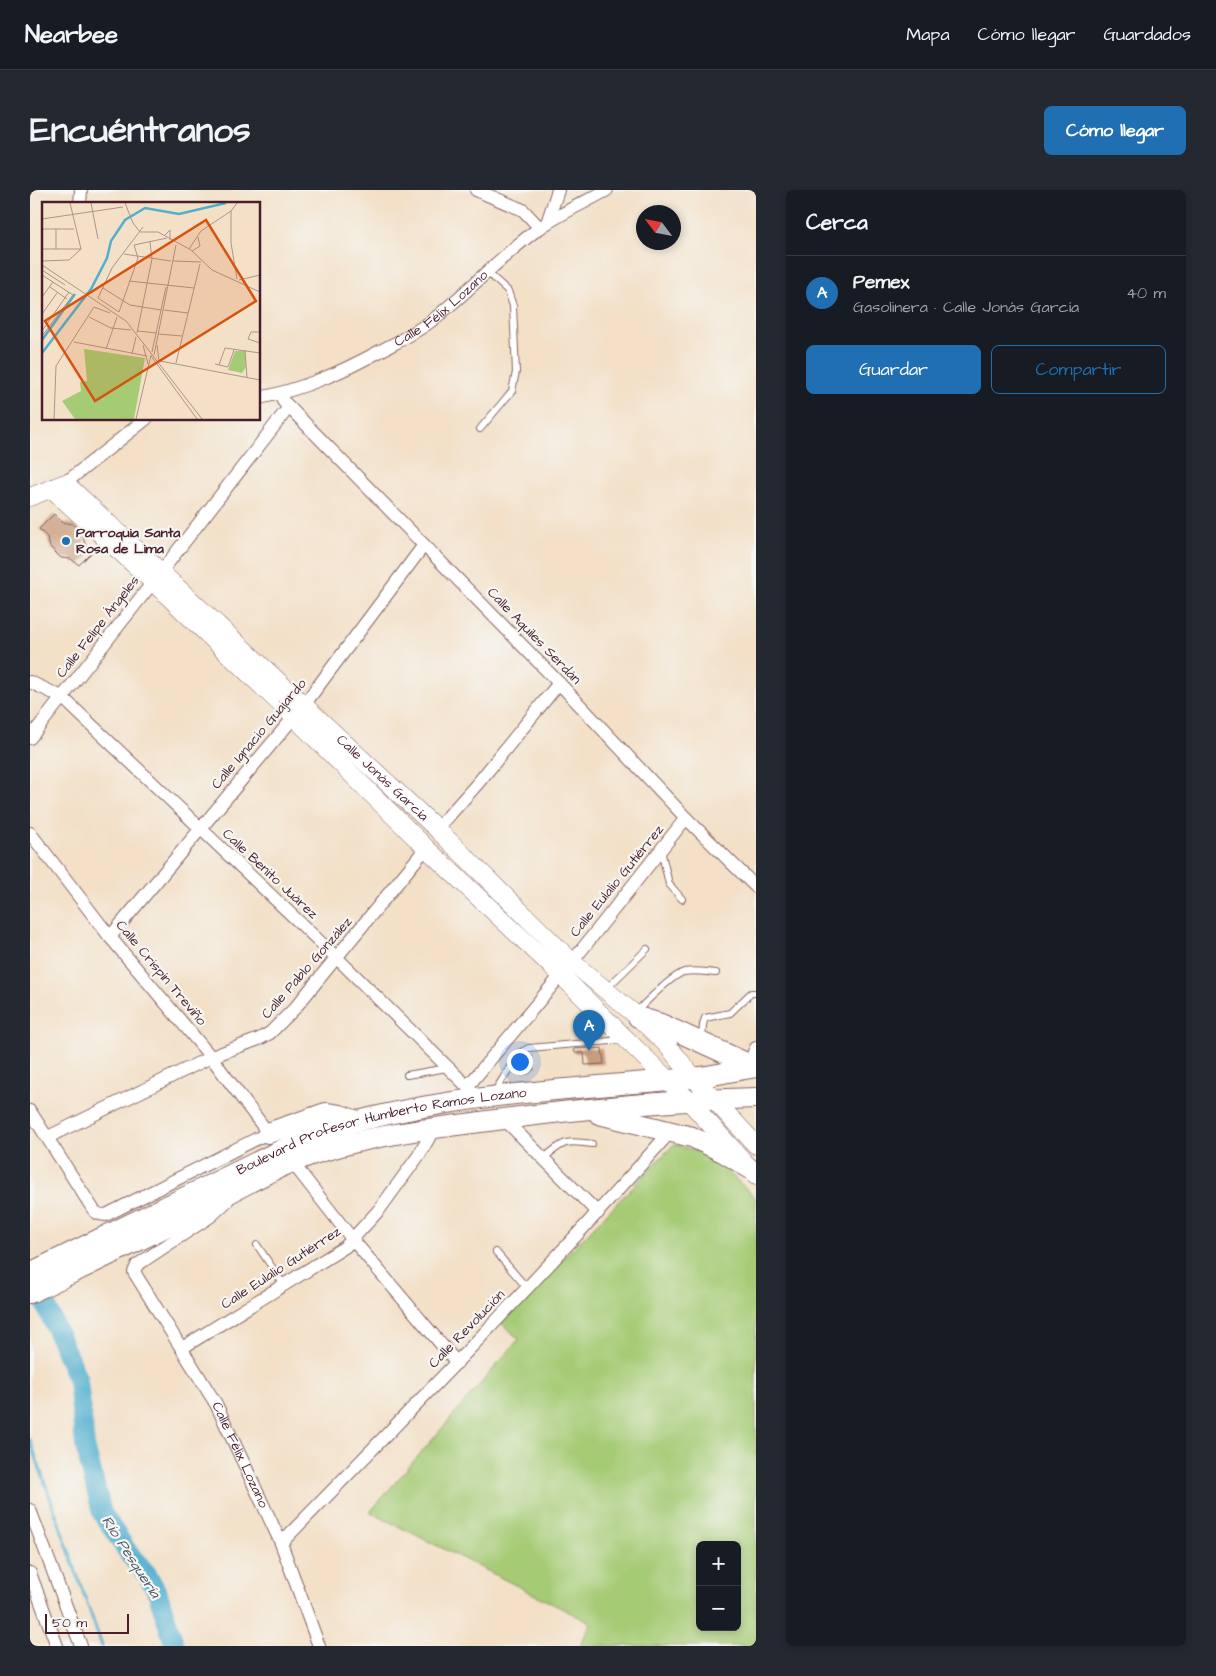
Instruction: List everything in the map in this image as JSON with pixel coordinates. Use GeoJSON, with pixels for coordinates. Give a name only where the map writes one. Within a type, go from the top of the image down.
{"type":"FeatureCollection","features":[{"type":"Feature","properties":{"kind":"main road"},"geometry":{"type":"LineString","coordinates":[[636,1016],[661,1024],[701,1042],[756,1061]]}},
{"type":"Feature","properties":{"kind":"main road","name":"Boulevard Profesor Humberto Ramos Lozano"},"geometry":{"type":"LineString","coordinates":[[30,1293],[314,1134],[357,1121],[478,1095],[694,1078],[756,1061]]}},
{"type":"Feature","properties":{"kind":"main road"},"geometry":{"type":"LineString","coordinates":[[527,1116],[550,1101],[639,1094],[660,1081]]}},
{"type":"Feature","properties":{"kind":"main road"},"geometry":{"type":"LineString","coordinates":[[435,1127],[448,1110],[478,1095]]}},
{"type":"Feature","properties":{"kind":"main road","name":"Boulevard Profesor Humberto Ramos Lozano"},"geometry":{"type":"LineString","coordinates":[[30,1273],[244,1185],[292,1162],[345,1145],[435,1127],[527,1116],[688,1100],[756,1098]]}},
{"type":"Feature","properties":{"kind":"main road"},"geometry":{"type":"LineString","coordinates":[[585,1110],[692,1137],[708,1144],[753,1172]]}},
{"type":"Feature","properties":{"kind":"main road"},"geometry":{"type":"LineString","coordinates":[[268,1133],[326,1113],[340,1114],[357,1121]]}},
{"type":"Feature","properties":{"kind":"street"},"geometry":{"type":"LineString","coordinates":[[476,190],[523,210],[544,225],[558,190]]}},
{"type":"Feature","properties":{"kind":"street","name":"Calle Félix Lozano"},"geometry":{"type":"LineString","coordinates":[[260,398],[300,389],[324,379],[372,356],[416,331],[433,320],[512,249],[544,225],[607,190]]}},
{"type":"Feature","properties":{"kind":"street"},"geometry":{"type":"LineString","coordinates":[[277,395],[289,407]]}},
{"type":"Feature","properties":{"kind":"street","name":"Calle Aquiles Serdán"},"geometry":{"type":"LineString","coordinates":[[289,407],[559,683],[686,818],[756,887]]}},
{"type":"Feature","properties":{"kind":"street","name":"Calle Felipe Ángeles"},"geometry":{"type":"LineString","coordinates":[[30,738],[289,407]]}},
{"type":"Feature","properties":{"kind":"street"},"geometry":{"type":"LineString","coordinates":[[30,497],[58,485],[145,420]]}},
{"type":"Feature","properties":{"kind":"street","name":"Calle Jonás García"},"geometry":{"type":"LineString","coordinates":[[58,485],[299,711],[437,829],[566,969],[660,1081],[688,1100],[753,1172]]}},
{"type":"Feature","properties":{"kind":"street","name":"Calle Ignacio Guajardo"},"geometry":{"type":"LineString","coordinates":[[110,936],[299,711],[424,545]]}},
{"type":"Feature","properties":{"kind":"street","name":"Calle Benito Juárez"},"geometry":{"type":"LineString","coordinates":[[30,682],[62,697],[337,958],[448,1068],[478,1095]]}},
{"type":"Feature","properties":{"kind":"street"},"geometry":{"type":"LineString","coordinates":[[437,829],[478,783],[559,683]]}},
{"type":"Feature","properties":{"kind":"street","name":"Calle Jonás García"},"geometry":{"type":"LineString","coordinates":[[299,711],[426,848],[566,969],[605,990],[668,1045],[712,1099],[756,1145]]}},
{"type":"Feature","properties":{"kind":"street","name":"Calle Eulalio Gutiérrez"},"geometry":{"type":"LineString","coordinates":[[478,1095],[566,969],[686,818]]}},
{"type":"Feature","properties":{"kind":"street","name":"Calle Crispín Treviño"},"geometry":{"type":"LineString","coordinates":[[30,833],[110,936],[211,1057],[268,1133]]}},
{"type":"Feature","properties":{"kind":"street","name":"Calle Pablo González"},"geometry":{"type":"LineString","coordinates":[[48,1137],[211,1057],[270,1033],[295,1008],[426,848]]}},
{"type":"Feature","properties":{"kind":"street"},"geometry":{"type":"LineString","coordinates":[[30,1111],[93,1209],[98,1214],[106,1215],[268,1133]]}},
{"type":"Feature","properties":{"kind":"street"},"geometry":{"type":"LineString","coordinates":[[504,1119],[598,1213]]}},
{"type":"Feature","properties":{"kind":"street","name":"Calle Eulalio Gutiérrez"},"geometry":{"type":"LineString","coordinates":[[182,1348],[345,1247],[379,1210],[435,1127]]}},
{"type":"Feature","properties":{"kind":"street","name":"Calle Revolución"},"geometry":{"type":"LineString","coordinates":[[281,1543],[457,1363],[598,1213],[671,1131]]}},
{"type":"Feature","properties":{"kind":"street"},"geometry":{"type":"LineString","coordinates":[[292,1162],[353,1240],[457,1363]]}},
{"type":"Feature","properties":{"kind":"street","name":"Calle Félix Lozano"},"geometry":{"type":"LineString","coordinates":[[244,1185],[211,1216],[136,1265],[134,1272],[216,1404],[281,1543],[319,1646]]}},
{"type":"Feature","properties":{"kind":"street"},"geometry":{"type":"LineString","coordinates":[[30,1510],[81,1646]]}},
{"type":"Feature","properties":{"kind":"street"},"geometry":{"type":"LineString","coordinates":[[30,1573],[57,1646]]}},
{"type":"Feature","properties":{"kind":"lane"},"geometry":{"type":"LineString","coordinates":[[480,429],[512,391],[516,372],[513,306],[508,291],[487,272]]}},
{"type":"Feature","properties":{"kind":"lane"},"geometry":{"type":"LineString","coordinates":[[661,850],[670,884],[682,899]]}},
{"type":"Feature","properties":{"kind":"lane"},"geometry":{"type":"LineString","coordinates":[[605,990],[647,949]]}},
{"type":"Feature","properties":{"kind":"lane"},"geometry":{"type":"LineString","coordinates":[[636,1016],[654,994],[682,973],[699,971],[716,973]]}},
{"type":"Feature","properties":{"kind":"lane"},"geometry":{"type":"LineString","coordinates":[[701,1042],[703,1034],[701,1026],[705,1018],[730,1013],[751,993],[756,993]]}},
{"type":"Feature","properties":{"kind":"lane"},"geometry":{"type":"LineString","coordinates":[[478,1095],[519,1053],[529,1048],[625,1040]]}},
{"type":"Feature","properties":{"kind":"lane"},"geometry":{"type":"LineString","coordinates":[[406,1075],[448,1068]]}},
{"type":"Feature","properties":{"kind":"lane"},"geometry":{"type":"LineString","coordinates":[[544,1158],[560,1144],[574,1142],[592,1144]]}},
{"type":"Feature","properties":{"kind":"lane"},"geometry":{"type":"LineString","coordinates":[[257,1245],[284,1285]]}},
{"type":"Feature","properties":{"kind":"lane"},"geometry":{"type":"LineString","coordinates":[[496,1252],[527,1288]]}},
{"type":"Feature","properties":{"kind":"green space"},"geometry":{"type":"Polygon","coordinates":[[[674,1144],[711,1156],[756,1198],[756,1646],[580,1646],[591,1623],[370,1512],[519,1339],[501,1323],[674,1144]]]}},
{"type":"Feature","properties":{"kind":"building","name":"Parroquia Santa Rosa de Lima"},"geometry":{"type":"Polygon","coordinates":[[[54,514],[62,522],[73,524],[82,533],[85,544],[92,552],[79,565],[71,559],[61,558],[50,547],[47,537],[39,529],[54,514]]]}},
{"type":"Feature","properties":{"kind":"building"},"geometry":{"type":"Polygon","coordinates":[[[602,1048],[604,1064],[585,1065],[584,1053],[575,1053],[574,1049],[602,1048]]]}},
{"type":"Feature","properties":{"kind":"building"},"geometry":{"type":"Polygon","coordinates":[[[532,1055],[534,1070],[523,1071],[522,1058],[532,1055]]]}},
{"type":"Feature","properties":{"kind":"waterway","name":"Río Pesquería"},"geometry":{"type":"LineString","coordinates":[[32,1273],[78,1380],[85,1446],[102,1513],[130,1555],[147,1574],[158,1594],[175,1646]]}},
{"type":"Feature","properties":{"kind":"waterway"},"geometry":{"type":"LineString","coordinates":[[30,1440],[102,1646]]}},
{"type":"Feature","properties":{"kind":"place","name":"Parroquia Santa Rosa de Lima"},"geometry":{"type":"Point","coordinates":[66,541]}},
{"type":"Feature","properties":{"kind":"place","name":"Pemex"},"geometry":{"type":"Point","coordinates":[589,1051]}}]}
